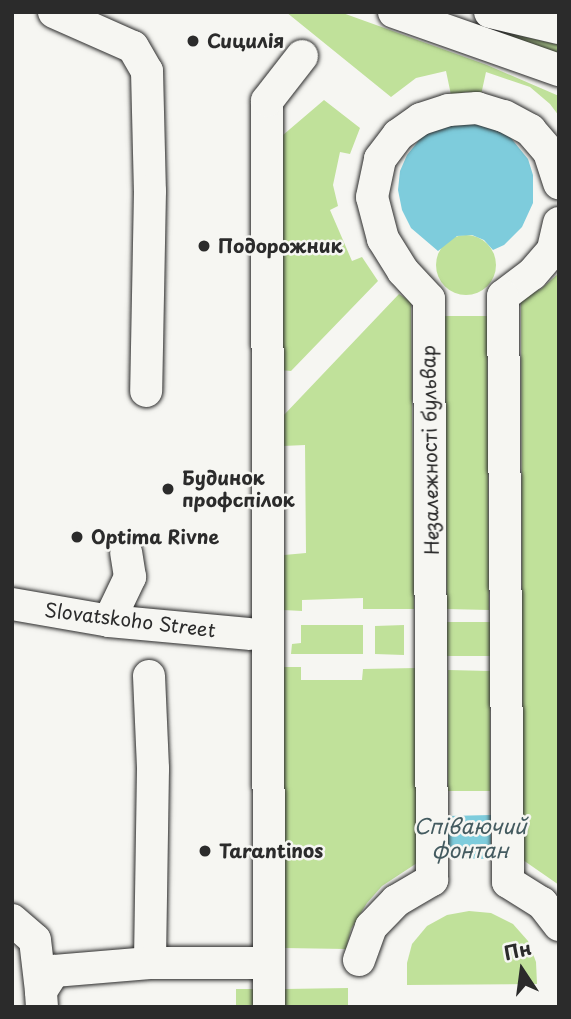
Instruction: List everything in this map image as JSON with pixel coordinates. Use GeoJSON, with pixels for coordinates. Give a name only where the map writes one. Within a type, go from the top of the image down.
{"type":"FeatureCollection","features":[{"type":"Feature","properties":{"kind":"street"},"geometry":{"type":"LineString","coordinates":[[54,12],[133,47],[147,71],[150,191],[146,391]]}},
{"type":"Feature","properties":{"kind":"street"},"geometry":{"type":"LineString","coordinates":[[394,12],[559,70]]}},
{"type":"Feature","properties":{"kind":"street"},"geometry":{"type":"LineString","coordinates":[[490,12],[559,28]]}},
{"type":"Feature","properties":{"kind":"street"},"geometry":{"type":"LineString","coordinates":[[269,1007],[267,101],[302,56]]}},
{"type":"Feature","properties":{"kind":"street","name":"Незалежності бульвар"},"geometry":{"type":"LineString","coordinates":[[359,960],[371,927],[396,901],[432,880],[429,299],[403,271],[383,239],[372,197],[380,159],[398,135],[421,119],[449,110],[477,108],[530,130],[549,152],[559,183]]}},
{"type":"Feature","properties":{"kind":"street"},"geometry":{"type":"LineString","coordinates":[[559,223],[553,250],[532,274],[503,296],[508,882],[542,903],[559,925]]}},
{"type":"Feature","properties":{"kind":"street"},"geometry":{"type":"LineString","coordinates":[[109,621],[130,577],[126,554]]}},
{"type":"Feature","properties":{"kind":"street","name":"Slovatskoho Street"},"geometry":{"type":"LineString","coordinates":[[12,604],[109,621],[248,634]]}},
{"type":"Feature","properties":{"kind":"street"},"geometry":{"type":"LineString","coordinates":[[149,676],[153,769],[150,963]]}},
{"type":"Feature","properties":{"kind":"street"},"geometry":{"type":"LineString","coordinates":[[12,920],[35,940],[41,999]]}},
{"type":"Feature","properties":{"kind":"street"},"geometry":{"type":"LineString","coordinates":[[41,999],[54,971],[150,963],[269,963]]}},
{"type":"Feature","properties":{"kind":"green space"},"geometry":{"type":"Polygon","coordinates":[[[286,12],[340,12],[487,65],[559,96],[559,116],[550,104],[530,87],[486,72],[481,95],[466,92],[451,95],[446,71],[416,78],[391,97],[286,12]]]}},
{"type":"Feature","properties":{"kind":"green space"},"geometry":{"type":"Polygon","coordinates":[[[440,17],[559,45],[559,61],[440,17]]]}},
{"type":"Feature","properties":{"kind":"green space"},"geometry":{"type":"Polygon","coordinates":[[[324,100],[360,128],[350,154],[340,152],[333,185],[338,206],[330,210],[352,261],[362,257],[378,281],[291,371],[280,370],[283,135],[324,100]]]}},
{"type":"Feature","properties":{"kind":"green space"},"geometry":{"type":"Polygon","coordinates":[[[460,235],[472,235],[491,248],[496,265],[494,277],[483,290],[472,295],[460,295],[441,282],[436,271],[436,259],[449,240],[460,235]]]}},
{"type":"Feature","properties":{"kind":"green space"},"geometry":{"type":"Polygon","coordinates":[[[559,273],[559,885],[523,860],[521,299],[541,289],[559,273]]]}},
{"type":"Feature","properties":{"kind":"green space"},"geometry":{"type":"Polygon","coordinates":[[[399,294],[411,302],[414,609],[363,609],[363,598],[302,600],[302,611],[283,610],[284,555],[306,553],[305,445],[283,446],[282,417],[399,294]]]}},
{"type":"Feature","properties":{"kind":"green space"},"geometry":{"type":"Polygon","coordinates":[[[445,316],[487,316],[489,610],[447,609],[445,316]]]}},
{"type":"Feature","properties":{"kind":"green space"},"geometry":{"type":"Polygon","coordinates":[[[447,622],[491,622],[491,656],[447,656],[447,622]]]}},
{"type":"Feature","properties":{"kind":"green space"},"geometry":{"type":"Polygon","coordinates":[[[301,625],[363,625],[363,654],[291,654],[292,644],[301,643],[301,625]]]}},
{"type":"Feature","properties":{"kind":"green space"},"geometry":{"type":"Polygon","coordinates":[[[404,625],[404,655],[375,654],[375,626],[404,625]]]}},
{"type":"Feature","properties":{"kind":"green space"},"geometry":{"type":"Polygon","coordinates":[[[283,667],[301,667],[301,680],[362,680],[363,669],[416,668],[417,863],[382,886],[367,903],[351,929],[346,949],[284,948],[283,667]]]}},
{"type":"Feature","properties":{"kind":"green space"},"geometry":{"type":"Polygon","coordinates":[[[448,670],[490,671],[490,791],[448,791],[448,670]]]}},
{"type":"Feature","properties":{"kind":"green space"},"geometry":{"type":"Polygon","coordinates":[[[469,911],[491,913],[513,924],[528,941],[536,962],[537,984],[407,985],[407,963],[412,944],[427,926],[447,915],[469,911]]]}},
{"type":"Feature","properties":{"kind":"green space"},"geometry":{"type":"Polygon","coordinates":[[[348,988],[348,1007],[285,1007],[285,989],[348,988]]]}},
{"type":"Feature","properties":{"kind":"green space"},"geometry":{"type":"Polygon","coordinates":[[[236,989],[254,989],[253,1007],[236,1007],[236,989]]]}},
{"type":"Feature","properties":{"kind":"water"},"geometry":{"type":"Polygon","coordinates":[[[479,121],[506,132],[528,159],[533,175],[533,203],[522,227],[504,245],[493,250],[484,240],[472,235],[457,236],[438,251],[411,228],[402,210],[398,190],[400,171],[407,155],[424,134],[449,122],[479,121]]]}},
{"type":"Feature","properties":{"kind":"water","name":"Співаючий фонтан"},"geometry":{"type":"Polygon","coordinates":[[[491,815],[491,859],[448,858],[448,816],[491,815]]]}},
{"type":"Feature","properties":{"kind":"place","name":"Сицилія"},"geometry":{"type":"Point","coordinates":[193,41]}},
{"type":"Feature","properties":{"kind":"place","name":"Подорожник"},"geometry":{"type":"Point","coordinates":[204,246]}},
{"type":"Feature","properties":{"kind":"place","name":"Будинок профспілок"},"geometry":{"type":"Point","coordinates":[168,489]}},
{"type":"Feature","properties":{"kind":"place","name":"Optima Rivne"},"geometry":{"type":"Point","coordinates":[77,537]}},
{"type":"Feature","properties":{"kind":"place","name":"Tarantinos"},"geometry":{"type":"Point","coordinates":[205,851]}}]}
